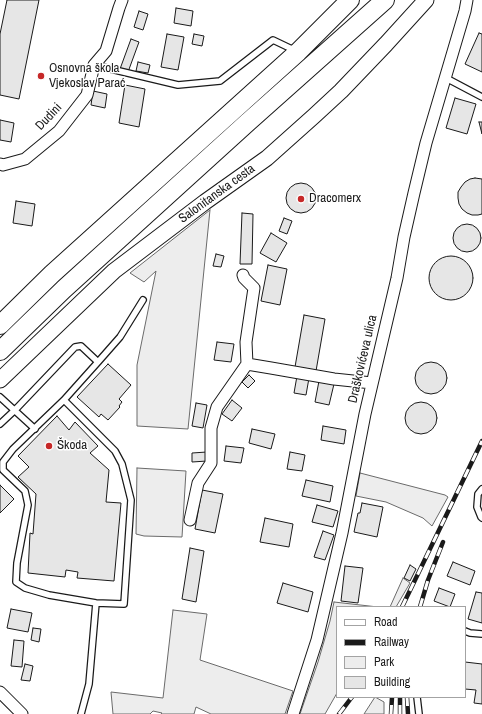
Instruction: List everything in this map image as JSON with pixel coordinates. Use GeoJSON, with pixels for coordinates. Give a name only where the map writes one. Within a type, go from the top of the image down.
{"type":"FeatureCollection","features":[{"type":"Feature","properties":{"kind":"highway"},"geometry":{"type":"LineString","coordinates":[[0,325],[52,274],[298,52],[350,0]]}},
{"type":"Feature","properties":{"kind":"highway"},"geometry":{"type":"LineString","coordinates":[[0,351],[81,273],[385,0]]}},
{"type":"Feature","properties":{"kind":"main road","name":"Salonitanska cesta"},"geometry":{"type":"LineString","coordinates":[[0,380],[114,271],[205,202],[267,158],[341,91],[426,0]]}},
{"type":"Feature","properties":{"kind":"street","name":"Dudini"},"geometry":{"type":"LineString","coordinates":[[0,164],[3,165],[25,159],[59,131],[87,95],[94,65],[106,51],[122,0]]}},
{"type":"Feature","properties":{"kind":"street"},"geometry":{"type":"LineString","coordinates":[[459,0],[465,12]]}},
{"type":"Feature","properties":{"kind":"street","name":"Draškovićeva ulica"},"geometry":{"type":"LineString","coordinates":[[293,714],[317,640],[328,595],[372,383],[397,278],[404,236],[426,143],[465,12],[467,0]]}},
{"type":"Feature","properties":{"kind":"street"},"geometry":{"type":"LineString","coordinates":[[190,520],[198,483],[210,463],[211,428],[217,407],[247,364],[246,342],[254,288],[243,275]]}},
{"type":"Feature","properties":{"kind":"street"},"geometry":{"type":"LineString","coordinates":[[247,364],[334,379],[372,383]]}},
{"type":"Feature","properties":{"kind":"street"},"geometry":{"type":"LineString","coordinates":[[0,692],[22,714]]}},
{"type":"Feature","properties":{"kind":"lane"},"geometry":{"type":"LineString","coordinates":[[318,32],[343,0]]}},
{"type":"Feature","properties":{"kind":"lane"},"geometry":{"type":"LineString","coordinates":[[94,65],[178,85],[220,81],[273,40],[298,52]]}},
{"type":"Feature","properties":{"kind":"lane"},"geometry":{"type":"LineString","coordinates":[[446,78],[481,96],[482,102]]}},
{"type":"Feature","properties":{"kind":"lane"},"geometry":{"type":"LineString","coordinates":[[64,400],[116,451],[122,464],[132,500],[124,604],[96,603],[49,595],[24,588],[16,582],[17,563],[28,505],[25,492],[3,470],[3,462],[13,450],[64,400],[120,337],[143,300]]}},
{"type":"Feature","properties":{"kind":"lane"},"geometry":{"type":"LineString","coordinates":[[0,424],[75,347],[81,346],[98,362]]}},
{"type":"Feature","properties":{"kind":"lane"},"geometry":{"type":"LineString","coordinates":[[0,397],[35,429]]}},
{"type":"Feature","properties":{"kind":"lane"},"geometry":{"type":"LineString","coordinates":[[482,489],[478,494],[477,507],[482,518]]}},
{"type":"Feature","properties":{"kind":"lane"},"geometry":{"type":"LineString","coordinates":[[81,714],[89,684],[96,603]]}},
{"type":"Feature","properties":{"kind":"lane"},"geometry":{"type":"LineString","coordinates":[[466,631],[482,634]]}},
{"type":"Feature","properties":{"kind":"lane"},"geometry":{"type":"LineString","coordinates":[[417,698],[419,714]]}},
{"type":"Feature","properties":{"kind":"green space"},"geometry":{"type":"Polygon","coordinates":[[[210,210],[188,429],[137,426],[137,365],[156,271],[144,282],[130,273],[210,210]]]}},
{"type":"Feature","properties":{"kind":"green space"},"geometry":{"type":"Polygon","coordinates":[[[137,468],[186,471],[182,537],[144,536],[136,534],[137,468]]]}},
{"type":"Feature","properties":{"kind":"green space"},"geometry":{"type":"Polygon","coordinates":[[[360,473],[448,497],[432,526],[423,518],[386,502],[356,496],[360,473]]]}},
{"type":"Feature","properties":{"kind":"green space"},"geometry":{"type":"Polygon","coordinates":[[[403,578],[410,583],[397,606],[390,606],[403,578]]]}},
{"type":"Feature","properties":{"kind":"green space"},"geometry":{"type":"Polygon","coordinates":[[[334,602],[369,606],[336,606],[336,695],[325,714],[300,714],[318,662],[334,602]]]}},
{"type":"Feature","properties":{"kind":"green space"},"geometry":{"type":"Polygon","coordinates":[[[173,610],[207,614],[200,660],[293,691],[285,714],[211,714],[196,707],[194,714],[161,714],[162,713],[153,711],[150,714],[113,714],[111,692],[163,698],[173,610]]]}},
{"type":"Feature","properties":{"kind":"green space"},"geometry":{"type":"Polygon","coordinates":[[[374,698],[384,702],[384,714],[364,714],[374,698]]]}},
{"type":"Feature","properties":{"kind":"building"},"geometry":{"type":"Polygon","coordinates":[[[7,0],[39,0],[19,99],[0,95],[0,34],[7,0]]]}},
{"type":"Feature","properties":{"kind":"building"},"geometry":{"type":"Polygon","coordinates":[[[176,8],[193,11],[191,26],[174,23],[176,8]]]}},
{"type":"Feature","properties":{"kind":"building"},"geometry":{"type":"Polygon","coordinates":[[[139,11],[148,14],[143,30],[134,27],[139,11]]]}},
{"type":"Feature","properties":{"kind":"building"},"geometry":{"type":"Polygon","coordinates":[[[479,33],[482,34],[482,72],[465,64],[479,33]]]}},
{"type":"Feature","properties":{"kind":"building"},"geometry":{"type":"Polygon","coordinates":[[[167,34],[184,37],[178,70],[161,67],[167,34]]]}},
{"type":"Feature","properties":{"kind":"building"},"geometry":{"type":"Polygon","coordinates":[[[194,34],[204,36],[202,46],[192,44],[194,34]]]}},
{"type":"Feature","properties":{"kind":"building"},"geometry":{"type":"Polygon","coordinates":[[[131,39],[139,42],[128,72],[120,69],[131,39]]]}},
{"type":"Feature","properties":{"kind":"building"},"geometry":{"type":"Polygon","coordinates":[[[138,62],[150,65],[148,73],[136,71],[138,62]]]}},
{"type":"Feature","properties":{"kind":"building"},"geometry":{"type":"Polygon","coordinates":[[[125,85],[145,89],[139,127],[119,123],[125,85]]]}},
{"type":"Feature","properties":{"kind":"building"},"geometry":{"type":"Polygon","coordinates":[[[93,91],[107,94],[105,108],[91,105],[93,91]]]}},
{"type":"Feature","properties":{"kind":"building"},"geometry":{"type":"Polygon","coordinates":[[[455,98],[476,104],[467,134],[446,128],[455,98]]]}},
{"type":"Feature","properties":{"kind":"building"},"geometry":{"type":"Polygon","coordinates":[[[0,120],[14,123],[11,142],[0,140],[0,120]]]}},
{"type":"Feature","properties":{"kind":"building"},"geometry":{"type":"Polygon","coordinates":[[[479,122],[482,122],[482,134],[479,122]]]}},
{"type":"Feature","properties":{"kind":"building"},"geometry":{"type":"Polygon","coordinates":[[[475,178],[482,179],[482,214],[472,215],[462,209],[459,204],[458,192],[465,182],[475,178]]]}},
{"type":"Feature","properties":{"kind":"building","name":"Dracomerx"},"geometry":{"type":"Polygon","coordinates":[[[301,183],[311,188],[316,198],[311,208],[301,213],[291,208],[286,198],[291,188],[301,183]]]}},
{"type":"Feature","properties":{"kind":"building"},"geometry":{"type":"Polygon","coordinates":[[[16,201],[35,204],[32,226],[13,223],[16,201]]]}},
{"type":"Feature","properties":{"kind":"building"},"geometry":{"type":"Polygon","coordinates":[[[242,213],[253,214],[252,264],[240,264],[242,213]]]}},
{"type":"Feature","properties":{"kind":"building"},"geometry":{"type":"Polygon","coordinates":[[[284,218],[292,221],[287,234],[279,231],[284,218]]]}},
{"type":"Feature","properties":{"kind":"building"},"geometry":{"type":"Polygon","coordinates":[[[467,224],[477,228],[481,238],[477,248],[467,252],[457,248],[453,238],[457,228],[467,224]]]}},
{"type":"Feature","properties":{"kind":"building"},"geometry":{"type":"Polygon","coordinates":[[[271,233],[287,243],[276,262],[260,253],[271,233]]]}},
{"type":"Feature","properties":{"kind":"building"},"geometry":{"type":"Polygon","coordinates":[[[216,254],[224,256],[221,267],[213,266],[216,254]]]}},
{"type":"Feature","properties":{"kind":"building"},"geometry":{"type":"Polygon","coordinates":[[[451,256],[463,260],[469,266],[473,278],[469,290],[463,296],[451,300],[439,296],[433,290],[429,278],[433,266],[439,260],[451,256]]]}},
{"type":"Feature","properties":{"kind":"building"},"geometry":{"type":"Polygon","coordinates":[[[268,265],[287,269],[280,305],[261,301],[268,265]]]}},
{"type":"Feature","properties":{"kind":"building"},"geometry":{"type":"Polygon","coordinates":[[[304,315],[325,319],[316,371],[295,367],[304,315]]]}},
{"type":"Feature","properties":{"kind":"building"},"geometry":{"type":"Polygon","coordinates":[[[217,342],[234,344],[231,362],[214,360],[217,342]]]}},
{"type":"Feature","properties":{"kind":"building"},"geometry":{"type":"Polygon","coordinates":[[[431,362],[440,365],[444,369],[447,378],[444,387],[440,391],[431,394],[422,391],[418,387],[415,378],[418,369],[422,365],[431,362]]]}},
{"type":"Feature","properties":{"kind":"building"},"geometry":{"type":"Polygon","coordinates":[[[108,364],[131,385],[119,399],[122,402],[119,406],[120,407],[108,420],[101,414],[99,417],[77,397],[108,364]]]}},
{"type":"Feature","properties":{"kind":"building"},"geometry":{"type":"Polygon","coordinates":[[[249,375],[255,381],[248,388],[242,382],[249,375]]]}},
{"type":"Feature","properties":{"kind":"building"},"geometry":{"type":"Polygon","coordinates":[[[297,376],[309,378],[306,395],[294,393],[297,376]]]}},
{"type":"Feature","properties":{"kind":"building"},"geometry":{"type":"Polygon","coordinates":[[[319,381],[334,384],[329,405],[315,402],[319,381]]]}},
{"type":"Feature","properties":{"kind":"building"},"geometry":{"type":"Polygon","coordinates":[[[232,400],[242,408],[232,421],[222,414],[232,400]]]}},
{"type":"Feature","properties":{"kind":"building"},"geometry":{"type":"Polygon","coordinates":[[[418,402],[424,402],[434,409],[437,418],[436,424],[430,431],[424,434],[418,434],[408,427],[405,421],[405,415],[412,405],[418,402]]]}},
{"type":"Feature","properties":{"kind":"building"},"geometry":{"type":"Polygon","coordinates":[[[196,403],[207,405],[203,428],[192,426],[196,403]]]}},
{"type":"Feature","properties":{"kind":"building"},"geometry":{"type":"Polygon","coordinates":[[[57,416],[69,430],[75,422],[98,446],[90,453],[109,470],[106,502],[121,503],[114,581],[77,578],[78,572],[66,570],[65,577],[28,573],[30,533],[33,534],[36,494],[18,477],[29,467],[18,456],[57,416]]]}},
{"type":"Feature","properties":{"kind":"building"},"geometry":{"type":"Polygon","coordinates":[[[323,426],[346,430],[344,444],[321,440],[323,426]]]}},
{"type":"Feature","properties":{"kind":"building"},"geometry":{"type":"Polygon","coordinates":[[[252,429],[275,434],[271,449],[249,443],[252,429]]]}},
{"type":"Feature","properties":{"kind":"building"},"geometry":{"type":"Polygon","coordinates":[[[226,446],[244,448],[241,463],[224,461],[226,446]]]}},
{"type":"Feature","properties":{"kind":"building"},"geometry":{"type":"Polygon","coordinates":[[[207,452],[207,461],[192,462],[192,453],[207,452]]]}},
{"type":"Feature","properties":{"kind":"building"},"geometry":{"type":"Polygon","coordinates":[[[290,452],[305,455],[302,471],[287,469],[290,452]]]}},
{"type":"Feature","properties":{"kind":"building"},"geometry":{"type":"Polygon","coordinates":[[[306,480],[333,486],[330,502],[302,496],[306,480]]]}},
{"type":"Feature","properties":{"kind":"building"},"geometry":{"type":"Polygon","coordinates":[[[0,485],[14,499],[0,513],[0,485]]]}},
{"type":"Feature","properties":{"kind":"building"},"geometry":{"type":"Polygon","coordinates":[[[202,490],[223,494],[215,533],[195,529],[202,490]]]}},
{"type":"Feature","properties":{"kind":"building"},"geometry":{"type":"Polygon","coordinates":[[[362,503],[383,507],[377,537],[354,532],[362,503]]]}},
{"type":"Feature","properties":{"kind":"building"},"geometry":{"type":"Polygon","coordinates":[[[317,505],[338,511],[333,527],[312,522],[317,505]]]}},
{"type":"Feature","properties":{"kind":"building"},"geometry":{"type":"Polygon","coordinates":[[[265,518],[293,524],[289,547],[260,542],[265,518]]]}},
{"type":"Feature","properties":{"kind":"building"},"geometry":{"type":"Polygon","coordinates":[[[323,531],[334,535],[325,560],[314,557],[323,531]]]}},
{"type":"Feature","properties":{"kind":"building"},"geometry":{"type":"Polygon","coordinates":[[[190,548],[204,551],[196,602],[182,599],[190,548]]]}},
{"type":"Feature","properties":{"kind":"building"},"geometry":{"type":"Polygon","coordinates":[[[453,562],[475,571],[470,585],[447,576],[453,562]]]}},
{"type":"Feature","properties":{"kind":"building"},"geometry":{"type":"Polygon","coordinates":[[[410,565],[416,569],[410,581],[404,578],[410,565]]]}},
{"type":"Feature","properties":{"kind":"building"},"geometry":{"type":"Polygon","coordinates":[[[345,566],[363,568],[358,603],[341,601],[345,566]]]}},
{"type":"Feature","properties":{"kind":"building"},"geometry":{"type":"Polygon","coordinates":[[[283,583],[313,592],[308,612],[277,603],[283,583]]]}},
{"type":"Feature","properties":{"kind":"building"},"geometry":{"type":"Polygon","coordinates":[[[439,588],[455,594],[450,606],[434,601],[439,588]]]}},
{"type":"Feature","properties":{"kind":"building"},"geometry":{"type":"Polygon","coordinates":[[[476,592],[482,593],[482,623],[468,619],[476,592]]]}},
{"type":"Feature","properties":{"kind":"building"},"geometry":{"type":"Polygon","coordinates":[[[11,609],[32,613],[28,632],[7,628],[11,609]]]}},
{"type":"Feature","properties":{"kind":"building"},"geometry":{"type":"Polygon","coordinates":[[[33,628],[41,629],[39,642],[31,640],[33,628]]]}},
{"type":"Feature","properties":{"kind":"building"},"geometry":{"type":"Polygon","coordinates":[[[14,640],[24,641],[22,667],[11,666],[14,640]]]}},
{"type":"Feature","properties":{"kind":"building"},"geometry":{"type":"Polygon","coordinates":[[[466,662],[482,664],[482,704],[474,703],[476,690],[466,689],[466,662]]]}},
{"type":"Feature","properties":{"kind":"building"},"geometry":{"type":"Polygon","coordinates":[[[25,664],[33,666],[30,681],[21,680],[25,664]]]}},
{"type":"Feature","properties":{"kind":"railway"},"geometry":{"type":"LineString","coordinates":[[402,606],[482,441]]}},
{"type":"Feature","properties":{"kind":"railway"},"geometry":{"type":"LineString","coordinates":[[420,606],[428,580],[443,542]]}},
{"type":"Feature","properties":{"kind":"railway"},"geometry":{"type":"LineString","coordinates":[[339,714],[351,698]]}},
{"type":"Feature","properties":{"kind":"railway"},"geometry":{"type":"LineString","coordinates":[[391,714],[392,698]]}},
{"type":"Feature","properties":{"kind":"railway"},"geometry":{"type":"LineString","coordinates":[[400,698],[400,714]]}},
{"type":"Feature","properties":{"kind":"railway"},"geometry":{"type":"LineString","coordinates":[[407,698],[408,714]]}},
{"type":"Feature","properties":{"kind":"place","name":"Osnovna škola Vjekoslav Parać"},"geometry":{"type":"Point","coordinates":[41,76]}},
{"type":"Feature","properties":{"kind":"place","name":"Dracomerx"},"geometry":{"type":"Point","coordinates":[301,199]}},
{"type":"Feature","properties":{"kind":"place","name":"Škoda"},"geometry":{"type":"Point","coordinates":[49,446]}}]}
